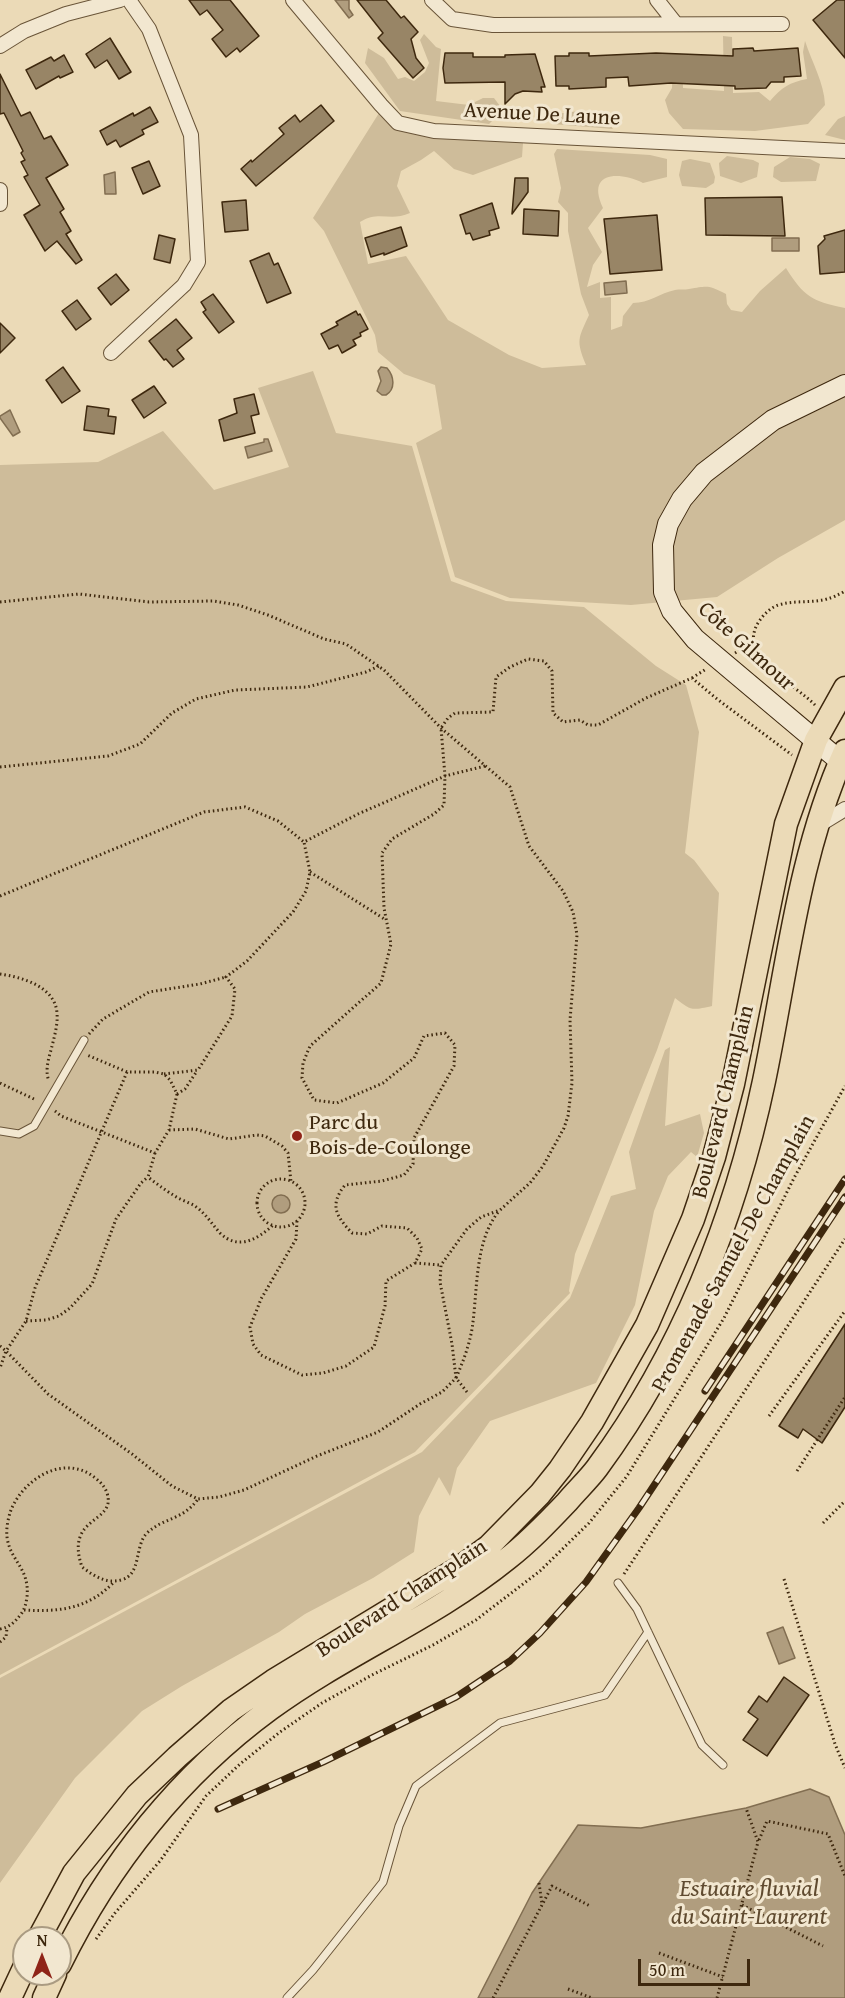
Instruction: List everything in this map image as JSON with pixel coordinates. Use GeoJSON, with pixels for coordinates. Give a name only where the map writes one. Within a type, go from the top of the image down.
{"type":"FeatureCollection","features":[{"type":"Feature","properties":{"kind":"main road","name":"Boulevard Champlain"},"geometry":{"type":"LineString","coordinates":[[45,1926],[74,1873],[137,1795],[177,1757],[231,1710],[273,1681],[459,1568],[489,1546],[540,1494],[592,1422],[647,1325],[693,1219],[733,1084],[780,850],[815,724],[845,688]]}},
{"type":"Feature","properties":{"kind":"main road","name":"Boulevard Champlain"},"geometry":{"type":"LineString","coordinates":[[72,1939],[80,1923],[123,1857],[152,1820],[213,1756],[270,1709],[474,1583],[505,1561],[540,1530],[594,1471],[628,1424],[683,1324],[709,1264],[733,1198],[764,1081],[793,928],[818,826],[830,784],[843,759]]}},
{"type":"Feature","properties":{"kind":"street"},"geometry":{"type":"LineString","coordinates":[[0,46],[24,31],[66,14],[120,0]]}},
{"type":"Feature","properties":{"kind":"street"},"geometry":{"type":"LineString","coordinates":[[111,353],[184,285],[198,262],[191,135],[148,29],[129,0]]}},
{"type":"Feature","properties":{"kind":"street","name":"Avenue De Laune"},"geometry":{"type":"LineString","coordinates":[[294,0],[398,123],[434,130],[845,152]]}},
{"type":"Feature","properties":{"kind":"street"},"geometry":{"type":"LineString","coordinates":[[432,0],[452,19],[493,25],[782,24]]}},
{"type":"Feature","properties":{"kind":"street"},"geometry":{"type":"LineString","coordinates":[[657,0],[676,24]]}},
{"type":"Feature","properties":{"kind":"street"},"geometry":{"type":"LineString","coordinates":[[0,190],[0,204]]}},
{"type":"Feature","properties":{"kind":"street","name":"Côte Gilmour"},"geometry":{"type":"LineString","coordinates":[[843,759],[815,724],[695,639],[672,612],[664,592],[663,545],[668,524],[682,499],[704,473],[773,420],[845,385]]}},
{"type":"Feature","properties":{"kind":"street"},"geometry":{"type":"LineString","coordinates":[[818,826],[841,809],[845,809]]}},
{"type":"Feature","properties":{"kind":"lane"},"geometry":{"type":"LineString","coordinates":[[0,1131],[19,1134],[34,1126],[84,1040]]}},
{"type":"Feature","properties":{"kind":"lane"},"geometry":{"type":"LineString","coordinates":[[618,1584],[637,1609],[702,1745],[723,1765]]}},
{"type":"Feature","properties":{"kind":"lane"},"geometry":{"type":"LineString","coordinates":[[287,1998],[313,1970],[383,1882],[399,1826],[416,1786],[500,1723],[604,1695],[648,1632]]}},
{"type":"Feature","properties":{"kind":"path"},"geometry":{"type":"LineString","coordinates":[[297,1221],[296,1239],[261,1299],[250,1327],[253,1344],[261,1355],[302,1375],[323,1373],[345,1366],[374,1347],[385,1306],[386,1281],[415,1263],[422,1249],[417,1238],[407,1228],[382,1226],[367,1234],[352,1233],[338,1219],[336,1206],[338,1194],[345,1185],[404,1176],[413,1164],[414,1138],[454,1066],[454,1045],[445,1033],[424,1036],[414,1058],[383,1083],[337,1103],[314,1100],[302,1078],[303,1063],[310,1046],[381,983],[391,944],[384,908],[382,853],[392,839],[435,814],[444,805],[441,728],[448,718],[455,713],[493,712],[496,677],[528,658],[544,661],[552,671],[553,713],[563,722],[580,720],[588,725],[598,725],[646,698],[692,678],[792,755],[815,724],[758,656],[753,643],[753,631],[766,612],[776,606],[825,600],[845,591]]}},
{"type":"Feature","properties":{"kind":"path"},"geometry":{"type":"LineString","coordinates":[[0,602],[79,594],[149,602],[214,602],[237,605],[268,615],[324,639],[346,644],[379,666],[441,728],[510,787],[529,846],[563,891],[573,912],[577,935],[570,1020],[572,1083],[568,1116],[543,1166],[530,1183],[492,1219],[483,1244],[472,1330],[465,1358],[456,1378],[442,1392],[378,1432],[317,1456],[244,1490],[198,1500],[172,1486],[132,1454],[48,1394],[0,1346]]}},
{"type":"Feature","properties":{"kind":"path"},"geometry":{"type":"LineString","coordinates":[[0,767],[108,756],[140,744],[172,713],[196,699],[235,690],[307,687],[366,672],[379,666]]}},
{"type":"Feature","properties":{"kind":"path"},"geometry":{"type":"LineString","coordinates":[[304,842],[358,814],[444,776],[485,766]]}},
{"type":"Feature","properties":{"kind":"path"},"geometry":{"type":"LineString","coordinates":[[0,896],[204,812],[245,807],[278,821],[304,842],[310,872],[306,891],[293,912],[247,961],[226,977],[200,984],[149,992],[103,1018],[84,1040]]}},
{"type":"Feature","properties":{"kind":"path"},"geometry":{"type":"LineString","coordinates":[[310,872],[386,920]]}},
{"type":"Feature","properties":{"kind":"path"},"geometry":{"type":"LineString","coordinates":[[0,974],[36,984],[47,993],[57,1010],[57,1024],[47,1066],[47,1080],[55,1089]]}},
{"type":"Feature","properties":{"kind":"path"},"geometry":{"type":"LineString","coordinates":[[177,1094],[185,1089],[232,1016],[236,989],[226,977]]}},
{"type":"Feature","properties":{"kind":"path"},"geometry":{"type":"LineString","coordinates":[[78,1052],[127,1072],[147,1071],[164,1074],[198,1070]]}},
{"type":"Feature","properties":{"kind":"path"},"geometry":{"type":"LineString","coordinates":[[0,1368],[6,1351],[26,1321],[35,1288],[127,1072]]}},
{"type":"Feature","properties":{"kind":"path"},"geometry":{"type":"LineString","coordinates":[[26,1321],[46,1320],[59,1316],[70,1308],[92,1284],[116,1220],[141,1183],[148,1177],[155,1153],[170,1130],[177,1094],[164,1074]]}},
{"type":"Feature","properties":{"kind":"path"},"geometry":{"type":"LineString","coordinates":[[0,1083],[61,1116],[155,1153]]}},
{"type":"Feature","properties":{"kind":"path","name":"Promenade Samuel-De Champlain"},"geometry":{"type":"LineString","coordinates":[[93,1943],[115,1912],[160,1861],[206,1796],[240,1764],[280,1732],[330,1699],[434,1645],[492,1609],[540,1571],[590,1523],[627,1476],[724,1318],[794,1178],[845,1086]]}},
{"type":"Feature","properties":{"kind":"path"},"geometry":{"type":"LineString","coordinates":[[170,1130],[195,1129],[229,1139],[265,1136],[282,1146],[288,1153],[291,1182]]}},
{"type":"Feature","properties":{"kind":"path"},"geometry":{"type":"LineString","coordinates":[[148,1177],[170,1193],[195,1206],[226,1238],[237,1242],[248,1242],[260,1237],[273,1225]]}},
{"type":"Feature","properties":{"kind":"path"},"geometry":{"type":"LineString","coordinates":[[278,1179],[291,1182],[300,1189],[305,1200],[304,1211],[297,1221],[285,1227],[273,1225],[267,1222],[259,1211],[257,1204],[261,1191],[271,1182],[278,1179]]}},
{"type":"Feature","properties":{"kind":"path"},"geometry":{"type":"LineString","coordinates":[[467,1392],[456,1378],[440,1282],[441,1265],[467,1229],[481,1217],[500,1210]]}},
{"type":"Feature","properties":{"kind":"path"},"geometry":{"type":"LineString","coordinates":[[618,1584],[845,1239]]}},
{"type":"Feature","properties":{"kind":"path"},"geometry":{"type":"LineString","coordinates":[[415,1263],[441,1265]]}},
{"type":"Feature","properties":{"kind":"path"},"geometry":{"type":"LineString","coordinates":[[769,1416],[845,1311]]}},
{"type":"Feature","properties":{"kind":"path"},"geometry":{"type":"LineString","coordinates":[[797,1471],[845,1397]]}},
{"type":"Feature","properties":{"kind":"path"},"geometry":{"type":"LineString","coordinates":[[0,1629],[7,1628],[16,1622],[27,1601],[27,1580],[24,1571],[10,1550],[7,1538],[11,1511],[23,1491],[40,1476],[52,1470],[66,1468],[82,1470],[102,1484],[107,1493],[106,1509],[82,1531],[77,1549],[82,1567],[102,1579],[114,1582],[126,1579],[132,1573],[139,1546],[149,1532],[184,1515],[198,1500]]}},
{"type":"Feature","properties":{"kind":"path"},"geometry":{"type":"LineString","coordinates":[[823,1523],[845,1502]]}},
{"type":"Feature","properties":{"kind":"path"},"geometry":{"type":"LineString","coordinates":[[784,1579],[835,1744],[845,1768]]}},
{"type":"Feature","properties":{"kind":"path"},"geometry":{"type":"LineString","coordinates":[[24,1610],[66,1610],[104,1593],[114,1582]]}},
{"type":"Feature","properties":{"kind":"path"},"geometry":{"type":"LineString","coordinates":[[0,1642],[6,1637],[7,1628]]}},
{"type":"Feature","properties":{"kind":"path"},"geometry":{"type":"LineString","coordinates":[[746,1808],[758,1842]]}},
{"type":"Feature","properties":{"kind":"path"},"geometry":{"type":"LineString","coordinates":[[718,1998],[758,1842],[767,1821],[828,1834],[845,1876]]}},
{"type":"Feature","properties":{"kind":"path"},"geometry":{"type":"LineString","coordinates":[[539,1883],[542,1906]]}},
{"type":"Feature","properties":{"kind":"path"},"geometry":{"type":"LineString","coordinates":[[493,1998],[552,1886],[590,1906]]}},
{"type":"Feature","properties":{"kind":"path"},"geometry":{"type":"LineString","coordinates":[[742,1905],[823,1946]]}},
{"type":"Feature","properties":{"kind":"path"},"geometry":{"type":"LineString","coordinates":[[659,1953],[723,1977]]}},
{"type":"Feature","properties":{"kind":"path"},"geometry":{"type":"LineString","coordinates":[[568,1989],[592,1998]]}},
{"type":"Feature","properties":{"kind":"shaded area"},"geometry":{"type":"Polygon","coordinates":[[[424,34],[436,47],[441,49],[436,101],[469,105],[483,98],[494,98],[503,110],[489,124],[400,111],[365,63],[368,48],[384,58],[398,79],[405,77],[414,81],[425,72],[429,63],[420,40],[424,34]]]}},
{"type":"Feature","properties":{"kind":"shaded area"},"geometry":{"type":"Polygon","coordinates":[[[723,36],[732,37],[733,93],[759,92],[770,101],[786,86],[807,79],[803,52],[805,41],[820,80],[825,105],[808,124],[755,131],[683,129],[669,113],[665,100],[672,88],[673,55],[682,54],[683,88],[724,91],[723,36]]]}},
{"type":"Feature","properties":{"kind":"shaded area"},"geometry":{"type":"Polygon","coordinates":[[[587,110],[601,113],[613,129],[553,124],[548,115],[587,110]]]}},
{"type":"Feature","properties":{"kind":"shaded area"},"geometry":{"type":"Polygon","coordinates":[[[379,113],[438,136],[523,143],[522,157],[473,175],[454,169],[434,151],[401,171],[397,186],[410,213],[396,217],[373,217],[360,222],[368,264],[406,256],[448,320],[509,355],[542,368],[586,365],[580,340],[582,329],[589,315],[581,294],[568,231],[568,213],[558,202],[561,188],[554,154],[557,149],[650,155],[667,159],[667,177],[643,183],[615,176],[602,181],[599,187],[603,208],[588,228],[602,252],[593,265],[587,287],[600,282],[600,298],[611,297],[611,330],[622,326],[623,316],[633,303],[677,290],[711,288],[726,294],[727,304],[731,310],[742,312],[760,291],[786,268],[804,292],[824,303],[845,308],[845,520],[778,558],[717,597],[631,605],[510,598],[455,577],[416,443],[442,429],[435,385],[404,374],[378,352],[375,335],[324,231],[313,218],[379,113]]]}},
{"type":"Feature","properties":{"kind":"shaded area"},"geometry":{"type":"Polygon","coordinates":[[[845,116],[845,140],[825,135],[838,119],[845,116]]]}},
{"type":"Feature","properties":{"kind":"shaded area"},"geometry":{"type":"Polygon","coordinates":[[[727,156],[759,163],[757,177],[741,183],[720,176],[719,163],[727,156]]]}},
{"type":"Feature","properties":{"kind":"shaded area"},"geometry":{"type":"Polygon","coordinates":[[[790,157],[810,159],[820,164],[816,181],[781,182],[773,177],[774,167],[790,157]]]}},
{"type":"Feature","properties":{"kind":"shaded area"},"geometry":{"type":"Polygon","coordinates":[[[690,159],[710,163],[715,177],[714,183],[706,188],[682,186],[679,175],[682,161],[690,159]]]}},
{"type":"Feature","properties":{"kind":"shaded area","name":"Parc du Bois-de-Coulonge"},"geometry":{"type":"Polygon","coordinates":[[[313,371],[336,433],[412,446],[451,581],[506,601],[584,607],[656,666],[686,685],[699,732],[685,853],[694,860],[719,893],[712,1006],[691,1008],[675,998],[657,1050],[575,1254],[570,1293],[415,1452],[0,1675],[0,465],[98,462],[163,431],[214,490],[289,467],[258,388],[313,371]]]}},
{"type":"Feature","properties":{"kind":"shaded area"},"geometry":{"type":"Polygon","coordinates":[[[670,1047],[665,1126],[700,1114],[704,1133],[697,1157],[691,1152],[668,1176],[654,1211],[635,1305],[596,1383],[490,1421],[457,1468],[450,1496],[439,1477],[419,1516],[414,1552],[142,1711],[75,1778],[0,1883],[0,1678],[422,1452],[570,1298],[611,1196],[636,1189],[629,1152],[665,1050],[670,1047]]]}},
{"type":"Feature","properties":{"kind":"water"},"geometry":{"type":"Polygon","coordinates":[[[335,0],[349,0],[349,9],[353,15],[349,18],[335,0]]]}},
{"type":"Feature","properties":{"kind":"water"},"geometry":{"type":"Polygon","coordinates":[[[115,172],[116,194],[105,194],[104,175],[115,172]]]}},
{"type":"Feature","properties":{"kind":"water"},"geometry":{"type":"Polygon","coordinates":[[[772,238],[799,238],[799,251],[772,251],[772,238]]]}},
{"type":"Feature","properties":{"kind":"water"},"geometry":{"type":"Polygon","coordinates":[[[626,281],[627,293],[605,295],[604,283],[626,281]]]}},
{"type":"Feature","properties":{"kind":"water"},"geometry":{"type":"Polygon","coordinates":[[[381,367],[387,368],[392,378],[393,386],[386,395],[377,391],[381,381],[378,371],[381,367]]]}},
{"type":"Feature","properties":{"kind":"water"},"geometry":{"type":"Polygon","coordinates":[[[10,410],[20,432],[13,436],[0,418],[10,410]]]}},
{"type":"Feature","properties":{"kind":"water"},"geometry":{"type":"Polygon","coordinates":[[[264,439],[268,439],[272,451],[248,458],[245,447],[264,442],[264,439]]]}},
{"type":"Feature","properties":{"kind":"water"},"geometry":{"type":"Polygon","coordinates":[[[277,1195],[285,1195],[290,1200],[288,1211],[277,1213],[272,1208],[272,1200],[277,1195]]]}},
{"type":"Feature","properties":{"kind":"water"},"geometry":{"type":"Polygon","coordinates":[[[783,1627],[795,1658],[779,1664],[767,1633],[783,1627]]]}},
{"type":"Feature","properties":{"kind":"water","name":"Estuaire fluvial du Saint-Laurent"},"geometry":{"type":"Polygon","coordinates":[[[810,1789],[829,1797],[845,1835],[845,1998],[478,1998],[532,1893],[578,1825],[641,1828],[746,1808],[810,1789]]]}},
{"type":"Feature","properties":{"kind":"building"},"geometry":{"type":"Polygon","coordinates":[[[189,0],[230,0],[259,36],[240,52],[237,48],[226,57],[212,39],[223,30],[207,10],[200,15],[189,0]]]}},
{"type":"Feature","properties":{"kind":"building"},"geometry":{"type":"Polygon","coordinates":[[[357,0],[386,0],[401,18],[404,16],[418,32],[411,39],[416,58],[424,68],[413,78],[378,38],[383,33],[357,0]]]}},
{"type":"Feature","properties":{"kind":"building"},"geometry":{"type":"Polygon","coordinates":[[[837,0],[845,0],[845,58],[813,20],[837,0]]]}},
{"type":"Feature","properties":{"kind":"building"},"geometry":{"type":"Polygon","coordinates":[[[110,38],[131,72],[119,79],[107,60],[95,68],[86,54],[110,38]]]}},
{"type":"Feature","properties":{"kind":"building"},"geometry":{"type":"Polygon","coordinates":[[[753,48],[754,51],[798,48],[801,76],[784,77],[784,82],[771,82],[766,88],[735,89],[735,86],[671,83],[629,86],[628,77],[606,78],[606,87],[569,89],[569,86],[556,86],[555,56],[569,56],[569,53],[589,53],[589,56],[656,53],[733,56],[733,49],[753,48]]]}},
{"type":"Feature","properties":{"kind":"building"},"geometry":{"type":"Polygon","coordinates":[[[445,53],[473,53],[473,57],[535,54],[545,87],[541,87],[542,92],[523,91],[515,94],[505,104],[505,82],[445,83],[443,68],[445,53]]]}},
{"type":"Feature","properties":{"kind":"building"},"geometry":{"type":"Polygon","coordinates":[[[64,55],[73,72],[60,78],[59,76],[36,89],[26,70],[51,57],[54,61],[64,55]]]}},
{"type":"Feature","properties":{"kind":"building"},"geometry":{"type":"Polygon","coordinates":[[[0,74],[21,116],[30,112],[44,139],[51,136],[68,165],[46,178],[64,209],[60,212],[71,231],[66,234],[82,260],[76,264],[57,241],[45,251],[24,215],[40,205],[24,177],[28,175],[21,162],[25,160],[21,153],[23,151],[4,113],[0,114],[0,74]]]}},
{"type":"Feature","properties":{"kind":"building"},"geometry":{"type":"Polygon","coordinates":[[[321,105],[334,121],[256,186],[241,169],[284,134],[279,128],[295,115],[300,122],[321,105]]]}},
{"type":"Feature","properties":{"kind":"building"},"geometry":{"type":"Polygon","coordinates":[[[150,107],[158,122],[142,130],[144,134],[120,147],[116,140],[107,145],[100,131],[133,113],[134,116],[150,107]]]}},
{"type":"Feature","properties":{"kind":"building"},"geometry":{"type":"Polygon","coordinates":[[[149,161],[160,186],[143,194],[132,168],[149,161]]]}},
{"type":"Feature","properties":{"kind":"building"},"geometry":{"type":"Polygon","coordinates":[[[515,178],[528,178],[528,192],[512,214],[515,178]]]}},
{"type":"Feature","properties":{"kind":"building"},"geometry":{"type":"Polygon","coordinates":[[[782,197],[785,236],[706,235],[705,198],[782,197]]]}},
{"type":"Feature","properties":{"kind":"building"},"geometry":{"type":"Polygon","coordinates":[[[246,200],[248,230],[225,232],[222,202],[246,200]]]}},
{"type":"Feature","properties":{"kind":"building"},"geometry":{"type":"Polygon","coordinates":[[[492,203],[499,228],[489,231],[490,235],[473,240],[470,233],[466,234],[460,215],[492,203]]]}},
{"type":"Feature","properties":{"kind":"building"},"geometry":{"type":"Polygon","coordinates":[[[524,209],[559,211],[558,236],[523,234],[524,209]]]}},
{"type":"Feature","properties":{"kind":"building"},"geometry":{"type":"Polygon","coordinates":[[[657,215],[662,270],[610,274],[604,219],[657,215]]]}},
{"type":"Feature","properties":{"kind":"building"},"geometry":{"type":"Polygon","coordinates":[[[401,227],[407,246],[384,255],[384,253],[371,257],[365,238],[401,227]]]}},
{"type":"Feature","properties":{"kind":"building"},"geometry":{"type":"Polygon","coordinates":[[[845,230],[845,272],[820,274],[818,246],[825,239],[824,236],[845,230]]]}},
{"type":"Feature","properties":{"kind":"building"},"geometry":{"type":"Polygon","coordinates":[[[159,235],[175,239],[170,263],[154,259],[159,235]]]}},
{"type":"Feature","properties":{"kind":"building"},"geometry":{"type":"Polygon","coordinates":[[[269,253],[274,265],[278,263],[291,293],[267,303],[250,261],[269,253]]]}},
{"type":"Feature","properties":{"kind":"building"},"geometry":{"type":"Polygon","coordinates":[[[116,274],[129,290],[111,305],[98,288],[116,274]]]}},
{"type":"Feature","properties":{"kind":"building"},"geometry":{"type":"Polygon","coordinates":[[[213,294],[234,322],[219,333],[203,312],[206,310],[201,302],[213,294]]]}},
{"type":"Feature","properties":{"kind":"building"},"geometry":{"type":"Polygon","coordinates":[[[77,300],[91,319],[76,330],[62,311],[77,300]]]}},
{"type":"Feature","properties":{"kind":"building"},"geometry":{"type":"Polygon","coordinates":[[[356,311],[368,329],[353,340],[356,345],[342,353],[338,345],[329,349],[321,334],[338,325],[336,322],[356,311]]]}},
{"type":"Feature","properties":{"kind":"building"},"geometry":{"type":"Polygon","coordinates":[[[176,319],[192,338],[177,350],[184,359],[173,367],[166,359],[164,360],[149,341],[176,319]]]}},
{"type":"Feature","properties":{"kind":"building"},"geometry":{"type":"Polygon","coordinates":[[[0,323],[15,338],[0,353],[0,323]]]}},
{"type":"Feature","properties":{"kind":"building"},"geometry":{"type":"Polygon","coordinates":[[[63,367],[80,391],[62,403],[46,380],[63,367]]]}},
{"type":"Feature","properties":{"kind":"building"},"geometry":{"type":"Polygon","coordinates":[[[154,386],[166,403],[144,418],[132,400],[154,386]]]}},
{"type":"Feature","properties":{"kind":"building"},"geometry":{"type":"Polygon","coordinates":[[[254,394],[259,414],[251,416],[255,433],[224,441],[219,420],[237,413],[234,399],[254,394]]]}},
{"type":"Feature","properties":{"kind":"building"},"geometry":{"type":"Polygon","coordinates":[[[87,406],[109,409],[108,416],[116,417],[114,434],[84,430],[87,406]]]}},
{"type":"Feature","properties":{"kind":"building"},"geometry":{"type":"Polygon","coordinates":[[[845,1324],[845,1407],[822,1443],[803,1429],[798,1438],[779,1426],[845,1324]]]}},
{"type":"Feature","properties":{"kind":"building"},"geometry":{"type":"Polygon","coordinates":[[[784,1677],[809,1695],[767,1756],[743,1740],[758,1719],[748,1712],[759,1696],[767,1702],[784,1677]]]}},
{"type":"Feature","properties":{"kind":"railway"},"geometry":{"type":"LineString","coordinates":[[705,1391],[845,1179]]}},
{"type":"Feature","properties":{"kind":"railway"},"geometry":{"type":"LineString","coordinates":[[218,1809],[323,1762],[456,1697],[510,1661],[540,1633],[586,1582],[639,1508],[845,1197]]}},
{"type":"Feature","properties":{"kind":"place","name":"Parc du Bois-de-Coulonge"},"geometry":{"type":"Point","coordinates":[297,1136]}}]}
